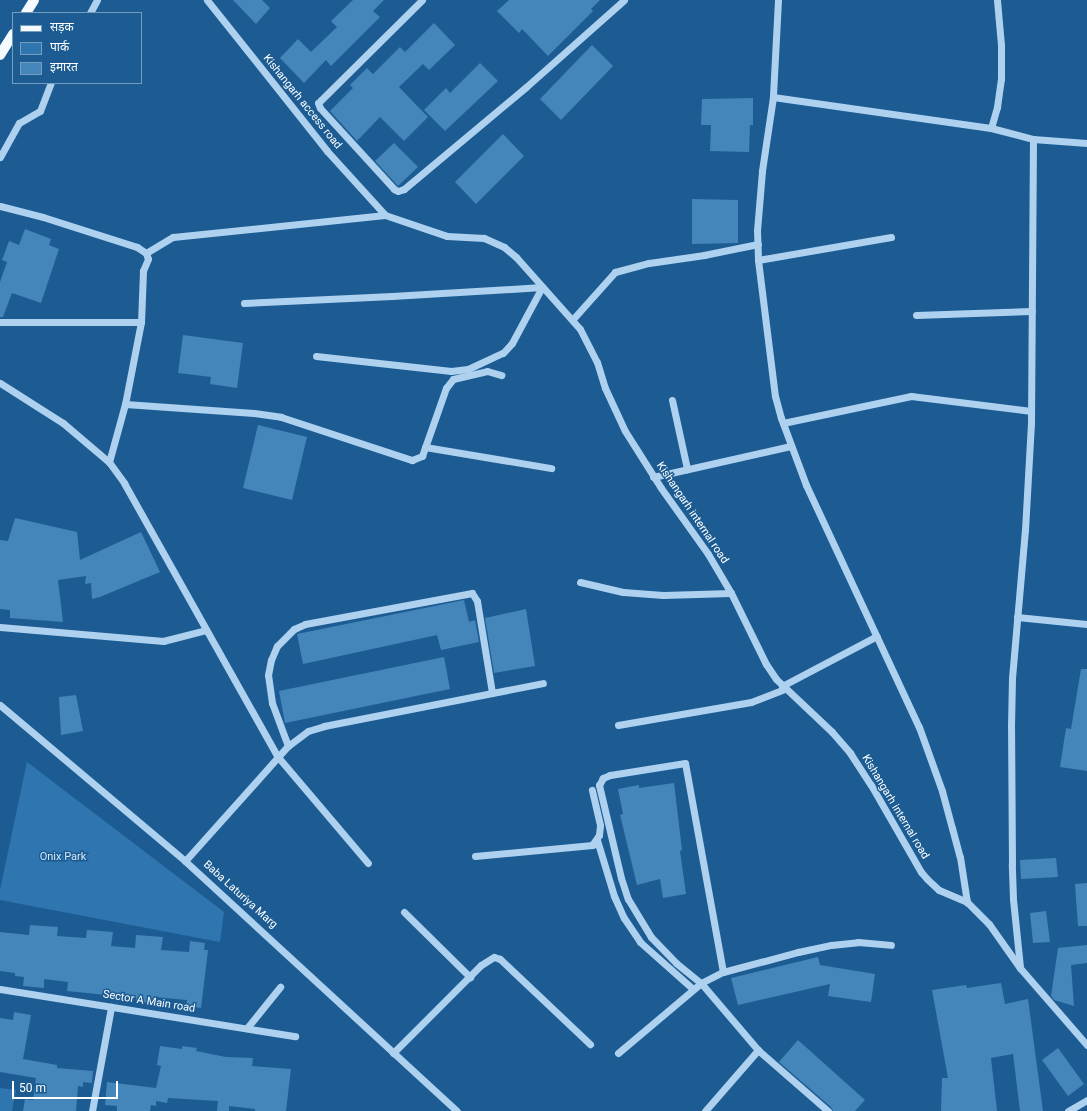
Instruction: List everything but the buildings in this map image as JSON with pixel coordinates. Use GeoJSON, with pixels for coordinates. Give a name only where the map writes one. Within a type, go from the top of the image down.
{"type":"FeatureCollection","features":[{"type":"Feature","properties":{"kind":"main road"},"geometry":{"type":"LineString","coordinates":[[27,12],[34,0]]}},
{"type":"Feature","properties":{"kind":"main road"},"geometry":{"type":"LineString","coordinates":[[0,55],[12,36]]}},
{"type":"Feature","properties":{"kind":"street"},"geometry":{"type":"LineString","coordinates":[[91,12],[98,0]]}},
{"type":"Feature","properties":{"kind":"street","name":"Kishangarh access road"},"geometry":{"type":"LineString","coordinates":[[207,0],[328,151],[385,215]]}},
{"type":"Feature","properties":{"kind":"street"},"geometry":{"type":"LineString","coordinates":[[422,0],[318,104],[320,108],[398,192],[404,189],[526,87],[624,0]]}},
{"type":"Feature","properties":{"kind":"street"},"geometry":{"type":"LineString","coordinates":[[778,0],[773,97],[759,199],[758,244],[758,260],[775,396],[791,446],[806,485],[916,720],[942,791],[960,857],[967,902],[989,924],[1020,968],[1087,1045]]}},
{"type":"Feature","properties":{"kind":"street"},"geometry":{"type":"LineString","coordinates":[[991,128],[997,107],[1001,79],[1001,45],[997,0]]}},
{"type":"Feature","properties":{"kind":"street"},"geometry":{"type":"LineString","coordinates":[[0,158],[19,122],[40,111],[51,84]]}},
{"type":"Feature","properties":{"kind":"street"},"geometry":{"type":"LineString","coordinates":[[773,97],[991,128],[1033,139],[1087,143]]}},
{"type":"Feature","properties":{"kind":"street"},"geometry":{"type":"LineString","coordinates":[[1020,968],[1013,899],[1011,828],[1011,718],[1017,616],[1025,530],[1031,411],[1033,139]]}},
{"type":"Feature","properties":{"kind":"street"},"geometry":{"type":"LineString","coordinates":[[0,206],[43,217],[137,247],[146,253],[148,259],[143,271],[141,322],[125,404],[109,462]]}},
{"type":"Feature","properties":{"kind":"street"},"geometry":{"type":"LineString","coordinates":[[146,253],[172,237],[385,215]]}},
{"type":"Feature","properties":{"kind":"street","name":"Kishangarh internal road"},"geometry":{"type":"LineString","coordinates":[[385,215],[447,236],[484,238],[497,244],[516,257],[573,319],[597,362],[605,388],[622,425],[654,477],[708,554],[731,593],[766,664],[784,688],[832,732],[850,753],[871,785],[921,872],[939,890],[967,902]]}},
{"type":"Feature","properties":{"kind":"street"},"geometry":{"type":"LineString","coordinates":[[758,260],[891,237]]}},
{"type":"Feature","properties":{"kind":"street"},"geometry":{"type":"LineString","coordinates":[[573,319],[615,272],[649,264],[758,244]]}},
{"type":"Feature","properties":{"kind":"street"},"geometry":{"type":"LineString","coordinates":[[244,303],[542,287]]}},
{"type":"Feature","properties":{"kind":"street"},"geometry":{"type":"LineString","coordinates":[[316,356],[451,371],[468,369],[503,353],[512,343],[542,287]]}},
{"type":"Feature","properties":{"kind":"street"},"geometry":{"type":"LineString","coordinates":[[916,315],[1032,311]]}},
{"type":"Feature","properties":{"kind":"street"},"geometry":{"type":"LineString","coordinates":[[0,322],[141,322]]}},
{"type":"Feature","properties":{"kind":"street"},"geometry":{"type":"LineString","coordinates":[[125,404],[281,417],[412,460],[422,456],[446,388],[452,379],[487,371],[501,375]]}},
{"type":"Feature","properties":{"kind":"street"},"geometry":{"type":"LineString","coordinates":[[0,383],[63,423],[109,462],[124,483],[278,758],[368,863]]}},
{"type":"Feature","properties":{"kind":"street"},"geometry":{"type":"LineString","coordinates":[[783,423],[911,396],[1031,411]]}},
{"type":"Feature","properties":{"kind":"street"},"geometry":{"type":"LineString","coordinates":[[672,400],[687,470]]}},
{"type":"Feature","properties":{"kind":"street"},"geometry":{"type":"LineString","coordinates":[[654,477],[791,446]]}},
{"type":"Feature","properties":{"kind":"street"},"geometry":{"type":"LineString","coordinates":[[425,447],[551,468]]}},
{"type":"Feature","properties":{"kind":"street"},"geometry":{"type":"LineString","coordinates":[[580,582],[623,592],[662,595],[731,593]]}},
{"type":"Feature","properties":{"kind":"street"},"geometry":{"type":"LineString","coordinates":[[288,746],[272,703],[268,675],[271,660],[277,646],[294,629],[305,624],[472,593],[478,601],[492,693]]}},
{"type":"Feature","properties":{"kind":"street"},"geometry":{"type":"LineString","coordinates":[[1017,616],[1087,624]]}},
{"type":"Feature","properties":{"kind":"street"},"geometry":{"type":"LineString","coordinates":[[0,626],[163,641],[206,630]]}},
{"type":"Feature","properties":{"kind":"street"},"geometry":{"type":"LineString","coordinates":[[618,725],[751,702],[784,688],[877,636]]}},
{"type":"Feature","properties":{"kind":"street"},"geometry":{"type":"LineString","coordinates":[[185,860],[288,746],[308,731],[324,726],[543,683]]}},
{"type":"Feature","properties":{"kind":"street","name":"Baba Laturiya Marg"},"geometry":{"type":"LineString","coordinates":[[0,705],[185,860],[457,1111]]}},
{"type":"Feature","properties":{"kind":"street"},"geometry":{"type":"LineString","coordinates":[[723,972],[685,763],[610,775],[603,778],[599,785],[621,878],[628,899],[651,938],[676,963],[701,983],[758,1050],[828,1111]]}},
{"type":"Feature","properties":{"kind":"street"},"geometry":{"type":"LineString","coordinates":[[475,856],[592,845],[600,835],[600,825],[592,790]]}},
{"type":"Feature","properties":{"kind":"street"},"geometry":{"type":"LineString","coordinates":[[597,840],[614,896],[624,918],[640,942],[693,989]]}},
{"type":"Feature","properties":{"kind":"street"},"geometry":{"type":"LineString","coordinates":[[404,912],[470,976]]}},
{"type":"Feature","properties":{"kind":"street"},"geometry":{"type":"LineString","coordinates":[[618,1053],[693,989],[701,983],[723,972],[798,952],[831,945],[858,942],[891,945]]}},
{"type":"Feature","properties":{"kind":"street"},"geometry":{"type":"LineString","coordinates":[[393,1053],[470,976],[494,958],[500,959],[590,1044]]}},
{"type":"Feature","properties":{"kind":"street"},"geometry":{"type":"LineString","coordinates":[[247,1028],[280,987]]}},
{"type":"Feature","properties":{"kind":"street","name":"Sector A Main road"},"geometry":{"type":"LineString","coordinates":[[0,989],[295,1036]]}},
{"type":"Feature","properties":{"kind":"street"},"geometry":{"type":"LineString","coordinates":[[92,1111],[111,1007]]}},
{"type":"Feature","properties":{"kind":"street"},"geometry":{"type":"LineString","coordinates":[[705,1111],[758,1050]]}},
{"type":"Feature","properties":{"kind":"street"},"geometry":{"type":"LineString","coordinates":[[1068,1111],[1087,1100]]}},
{"type":"Feature","properties":{"kind":"green space","name":"Onix Park"},"geometry":{"type":"Polygon","coordinates":[[[27,762],[224,912],[220,942],[0,900],[0,890],[27,762]]]}},
{"type":"Feature","properties":{"kind":"green space"},"geometry":{"type":"Polygon","coordinates":[[[0,1088],[16,1090],[12,1111],[0,1111],[0,1088]]]}}]}
